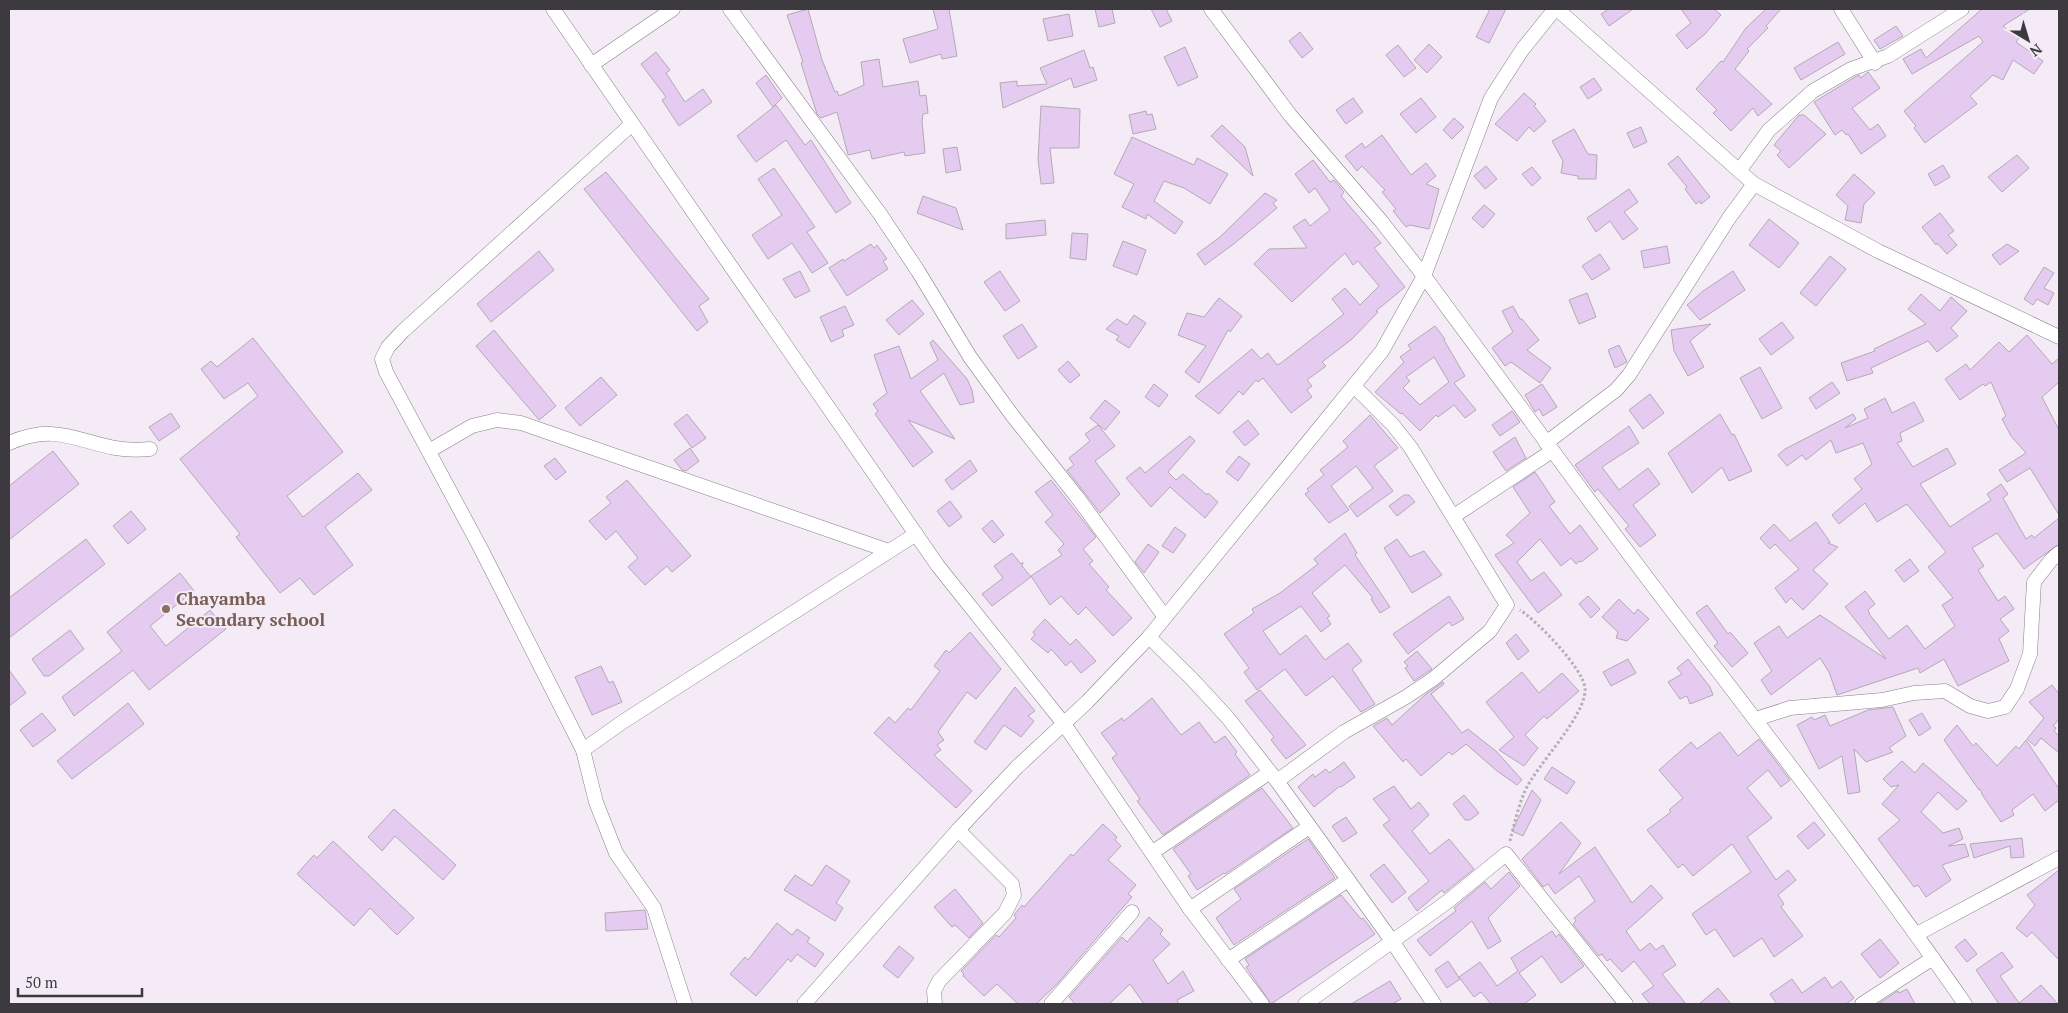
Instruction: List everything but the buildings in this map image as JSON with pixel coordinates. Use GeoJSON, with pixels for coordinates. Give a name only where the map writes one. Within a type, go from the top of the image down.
{"type":"FeatureCollection","features":[{"type":"Feature","properties":{"kind":"street"},"geometry":{"type":"LineString","coordinates":[[553,9],[938,566],[1064,724],[1153,852],[1190,909],[1262,1004]]}},
{"type":"Feature","properties":{"kind":"street"},"geometry":{"type":"LineString","coordinates":[[591,66],[673,9]]}},
{"type":"Feature","properties":{"kind":"street"},"geometry":{"type":"LineString","coordinates":[[730,9],[880,214],[918,271],[970,357],[1012,415],[1077,496],[1165,617]]}},
{"type":"Feature","properties":{"kind":"street"},"geometry":{"type":"LineString","coordinates":[[1211,9],[1290,115],[1381,221],[1424,276],[1549,447],[1917,934],[1966,1004]]}},
{"type":"Feature","properties":{"kind":"street"},"geometry":{"type":"LineString","coordinates":[[804,1004],[958,830],[1017,767],[1064,724],[1149,637],[1382,351],[1424,276],[1491,98],[1522,50],[1556,9],[1754,184],[1878,251],[2059,337]]}},
{"type":"Feature","properties":{"kind":"street"},"geometry":{"type":"LineString","coordinates":[[1841,9],[1875,63]]}},
{"type":"Feature","properties":{"kind":"street"},"geometry":{"type":"LineString","coordinates":[[1739,171],[1768,130],[1813,91],[1851,69],[1875,63],[1962,9]]}},
{"type":"Feature","properties":{"kind":"street"},"geometry":{"type":"LineString","coordinates":[[632,124],[388,347],[382,359],[386,372],[583,750],[596,802],[616,853],[654,908],[685,1004]]}},
{"type":"Feature","properties":{"kind":"street"},"geometry":{"type":"LineString","coordinates":[[1454,516],[1549,447],[1616,390],[1629,375],[1729,218],[1754,184]]}},
{"type":"Feature","properties":{"kind":"street"},"geometry":{"type":"LineString","coordinates":[[1153,852],[1344,732],[1433,679],[1490,631],[1507,605],[1454,516],[1401,435],[1354,386]]}},
{"type":"Feature","properties":{"kind":"street"},"geometry":{"type":"LineString","coordinates":[[428,451],[472,426],[496,420],[521,423],[889,551]]}},
{"type":"Feature","properties":{"kind":"street"},"geometry":{"type":"LineString","coordinates":[[9,443],[21,438],[46,433],[66,434],[116,448],[150,449]]}},
{"type":"Feature","properties":{"kind":"street"},"geometry":{"type":"LineString","coordinates":[[583,750],[624,721],[916,534]]}},
{"type":"Feature","properties":{"kind":"street"},"geometry":{"type":"LineString","coordinates":[[1756,719],[1790,708],[1882,700],[1914,693],[1945,692],[1970,706],[1988,711],[2005,707],[2017,689],[2030,654],[2034,582],[2059,553]]}},
{"type":"Feature","properties":{"kind":"street"},"geometry":{"type":"LineString","coordinates":[[1149,637],[1216,704],[1274,777],[1392,941],[1434,1004]]}},
{"type":"Feature","properties":{"kind":"street"},"geometry":{"type":"LineString","coordinates":[[1190,909],[1309,827]]}},
{"type":"Feature","properties":{"kind":"street"},"geometry":{"type":"LineString","coordinates":[[936,1004],[934,991],[940,981],[1005,912],[1014,895],[1012,884],[958,830]]}},
{"type":"Feature","properties":{"kind":"street"},"geometry":{"type":"LineString","coordinates":[[1305,1004],[1474,882],[1506,854],[1626,1004]]}},
{"type":"Feature","properties":{"kind":"street"},"geometry":{"type":"LineString","coordinates":[[1917,934],[2059,858]]}},
{"type":"Feature","properties":{"kind":"street"},"geometry":{"type":"LineString","coordinates":[[1228,960],[1348,880]]}},
{"type":"Feature","properties":{"kind":"street"},"geometry":{"type":"LineString","coordinates":[[1051,1004],[1132,912]]}},
{"type":"Feature","properties":{"kind":"street"},"geometry":{"type":"LineString","coordinates":[[1862,1004],[1933,958]]}},
{"type":"Feature","properties":{"kind":"path"},"geometry":{"type":"LineString","coordinates":[[1506,854],[1524,792],[1576,714],[1585,689],[1583,679],[1559,646],[1528,615],[1507,605]]}},
{"type":"Feature","properties":{"kind":"place","name":"Chayamba Secondary school"},"geometry":{"type":"Point","coordinates":[166,609]}}]}
